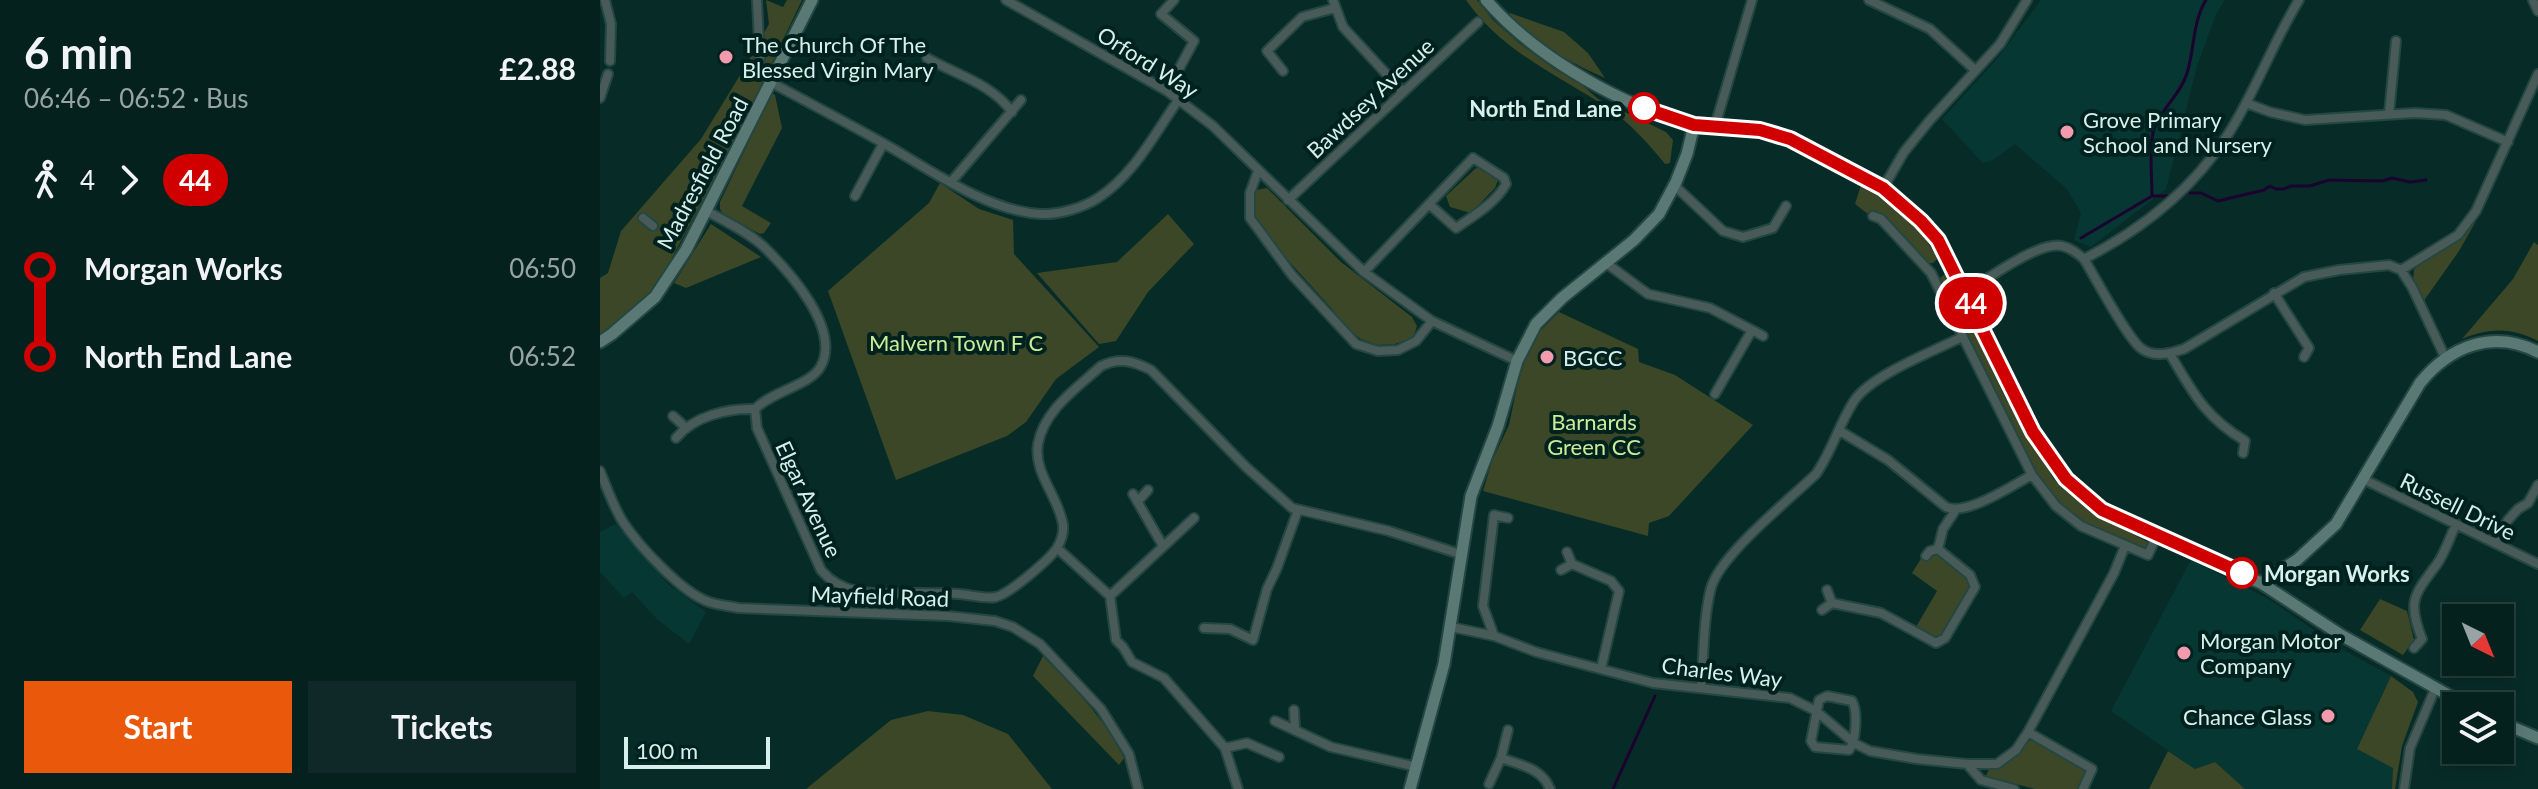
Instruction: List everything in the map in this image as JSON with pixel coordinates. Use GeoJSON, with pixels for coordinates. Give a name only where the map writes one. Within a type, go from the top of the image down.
{"type":"FeatureCollection","features":[{"type":"Feature","properties":{"kind":"street"},"geometry":{"type":"LineString","coordinates":[[605,0],[611,24],[610,61]]}},
{"type":"Feature","properties":{"kind":"street"},"geometry":{"type":"LineString","coordinates":[[757,0],[760,64],[772,83],[951,182],[991,201],[1025,212],[1042,214],[1078,207],[1117,184],[1179,99]]}},
{"type":"Feature","properties":{"kind":"street","name":"Madresfield Road"},"geometry":{"type":"LineString","coordinates":[[600,342],[655,297],[686,250],[812,0]]}},
{"type":"Feature","properties":{"kind":"street","name":"Orford Way"},"geometry":{"type":"LineString","coordinates":[[1006,0],[1179,99],[1213,126],[1364,272],[1432,321],[1517,361]]}},
{"type":"Feature","properties":{"kind":"street"},"geometry":{"type":"LineString","coordinates":[[1167,91],[1194,41],[1161,14],[1174,0]]}},
{"type":"Feature","properties":{"kind":"street"},"geometry":{"type":"LineString","coordinates":[[1486,0],[1533,45],[1588,80],[1643,108],[1694,125],[1760,130],[1790,139],[1883,188],[1938,240],[2033,432],[2066,479],[2102,510],[2261,583],[2341,635],[2442,693]]}},
{"type":"Feature","properties":{"kind":"street"},"geometry":{"type":"LineString","coordinates":[[1715,126],[1752,0]]}},
{"type":"Feature","properties":{"kind":"street"},"geometry":{"type":"LineString","coordinates":[[1883,188],[1904,152],[2000,44],[2027,0]]}},
{"type":"Feature","properties":{"kind":"street"},"geometry":{"type":"LineString","coordinates":[[2084,259],[2155,217],[2179,195],[2226,138],[2299,0]]}},
{"type":"Feature","properties":{"kind":"street"},"geometry":{"type":"LineString","coordinates":[[2533,0],[2538,11]]}},
{"type":"Feature","properties":{"kind":"street"},"geometry":{"type":"LineString","coordinates":[[1875,1],[1930,29],[1975,70]]}},
{"type":"Feature","properties":{"kind":"street"},"geometry":{"type":"LineString","coordinates":[[1283,71],[1267,51],[1302,17],[1334,4],[1343,27],[1403,92]]}},
{"type":"Feature","properties":{"kind":"street","name":"Bawdsey Avenue"},"geometry":{"type":"LineString","coordinates":[[1288,200],[1478,22]]}},
{"type":"Feature","properties":{"kind":"street"},"geometry":{"type":"LineString","coordinates":[[2389,114],[2396,41]]}},
{"type":"Feature","properties":{"kind":"street"},"geometry":{"type":"LineString","coordinates":[[927,58],[988,88],[1006,102],[1012,112]]}},
{"type":"Feature","properties":{"kind":"street"},"geometry":{"type":"LineString","coordinates":[[600,98],[608,74]]}},
{"type":"Feature","properties":{"kind":"street"},"geometry":{"type":"LineString","coordinates":[[2401,270],[2458,235],[2476,211],[2538,74]]}},
{"type":"Feature","properties":{"kind":"street"},"geometry":{"type":"LineString","coordinates":[[951,182],[1021,100]]}},
{"type":"Feature","properties":{"kind":"street"},"geometry":{"type":"LineString","coordinates":[[2246,103],[2305,120],[2389,114],[2446,115],[2508,142]]}},
{"type":"Feature","properties":{"kind":"street"},"geometry":{"type":"LineString","coordinates":[[1410,789],[1437,696],[1471,496],[1498,426],[1517,361],[1536,324],[1562,298],[1634,240],[1659,214],[1687,154],[1694,125]]}},
{"type":"Feature","properties":{"kind":"street"},"geometry":{"type":"LineString","coordinates":[[855,196],[883,144]]}},
{"type":"Feature","properties":{"kind":"street"},"geometry":{"type":"LineString","coordinates":[[1364,272],[1429,204],[1473,158],[1504,178],[1506,184],[1478,213],[1456,228],[1429,204]]}},
{"type":"Feature","properties":{"kind":"street"},"geometry":{"type":"LineString","coordinates":[[1258,171],[1250,193],[1250,218],[1292,275],[1356,344],[1378,351],[1398,350],[1416,341],[1432,321]]}},
{"type":"Feature","properties":{"kind":"street"},"geometry":{"type":"LineString","coordinates":[[1674,185],[1723,231],[1743,237],[1773,228],[1786,206]]}},
{"type":"Feature","properties":{"kind":"street"},"geometry":{"type":"LineString","coordinates":[[676,438],[685,427],[729,410],[755,409],[763,401],[809,379],[820,366],[826,349],[824,331],[789,271],[763,245],[705,210]]}},
{"type":"Feature","properties":{"kind":"street"},"geometry":{"type":"LineString","coordinates":[[1873,216],[1881,219],[1931,273],[2032,475],[2056,506],[2081,526],[2148,555],[2157,535]]}},
{"type":"Feature","properties":{"kind":"street"},"geometry":{"type":"LineString","coordinates":[[643,218],[653,226]]}},
{"type":"Feature","properties":{"kind":"street"},"geometry":{"type":"LineString","coordinates":[[1966,292],[2042,249],[2063,246],[2084,259],[2142,349],[2170,354],[2184,349],[2304,277],[2389,265],[2401,270],[2412,287],[2445,357]]}},
{"type":"Feature","properties":{"kind":"street"},"geometry":{"type":"LineString","coordinates":[[1931,273],[1949,261]]}},
{"type":"Feature","properties":{"kind":"street"},"geometry":{"type":"LineString","coordinates":[[1606,263],[1648,294],[1710,308],[1763,336]]}},
{"type":"Feature","properties":{"kind":"street"},"geometry":{"type":"LineString","coordinates":[[2274,293],[2310,351]]}},
{"type":"Feature","properties":{"kind":"street"},"geometry":{"type":"LineString","coordinates":[[1715,394],[1752,330]]}},
{"type":"Feature","properties":{"kind":"street"},"geometry":{"type":"LineString","coordinates":[[1701,688],[1711,588],[1719,569],[1816,474],[1826,461],[1854,402],[1872,384],[1962,337]]}},
{"type":"Feature","properties":{"kind":"street"},"geometry":{"type":"LineString","coordinates":[[2261,583],[2297,560],[2324,537],[2346,510],[2432,367],[2471,345],[2492,340],[2507,341],[2538,352]]}},
{"type":"Feature","properties":{"kind":"street"},"geometry":{"type":"LineString","coordinates":[[2170,354],[2206,411],[2224,428],[2245,441]]}},
{"type":"Feature","properties":{"kind":"street"},"geometry":{"type":"LineString","coordinates":[[1238,789],[1225,748],[1164,678],[1132,662],[1116,640],[1110,596],[1057,548],[1063,524],[1037,460],[1037,446],[1050,413],[1101,366],[1112,361],[1135,361],[1151,370],[1246,467],[1292,508],[1389,531],[1460,554]]}},
{"type":"Feature","properties":{"kind":"street","name":"Elgar Avenue"},"geometry":{"type":"LineString","coordinates":[[755,409],[757,428],[776,476],[815,558],[831,582],[854,592],[999,596],[1057,548]]}},
{"type":"Feature","properties":{"kind":"street"},"geometry":{"type":"LineString","coordinates":[[673,416],[685,427]]}},
{"type":"Feature","properties":{"kind":"street"},"geometry":{"type":"LineString","coordinates":[[1840,431],[1888,460],[1955,511],[1970,507],[2032,475]]}},
{"type":"Feature","properties":{"kind":"street"},"geometry":{"type":"LineString","coordinates":[[2243,453],[2245,441],[2255,435]]}},
{"type":"Feature","properties":{"kind":"street","name":"Mayfield Road"},"geometry":{"type":"LineString","coordinates":[[600,471],[623,522],[642,546],[682,585],[707,601],[739,608],[995,621],[1028,635],[1101,709],[1129,754],[1138,789]]}},
{"type":"Feature","properties":{"kind":"street","name":"Russell Drive"},"geometry":{"type":"LineString","coordinates":[[2363,479],[2538,564]]}},
{"type":"Feature","properties":{"kind":"street"},"geometry":{"type":"LineString","coordinates":[[2495,542],[2508,520],[2528,503],[2536,482]]}},
{"type":"Feature","properties":{"kind":"street"},"geometry":{"type":"LineString","coordinates":[[1148,490],[1136,497],[1163,546]]}},
{"type":"Feature","properties":{"kind":"street"},"geometry":{"type":"LineString","coordinates":[[1204,628],[1230,629],[1253,640],[1267,589],[1298,510]]}},
{"type":"Feature","properties":{"kind":"street"},"geometry":{"type":"LineString","coordinates":[[1938,549],[1943,529],[1955,511]]}},
{"type":"Feature","properties":{"kind":"street"},"geometry":{"type":"LineString","coordinates":[[1494,636],[1483,606],[1486,566],[1494,515],[1508,518]]}},
{"type":"Feature","properties":{"kind":"street"},"geometry":{"type":"LineString","coordinates":[[1110,596],[1194,518]]}},
{"type":"Feature","properties":{"kind":"street"},"geometry":{"type":"LineString","coordinates":[[2414,648],[2422,639],[2413,608],[2417,591],[2438,563],[2456,524]]}},
{"type":"Feature","properties":{"kind":"street","name":"Charles Way"},"geometry":{"type":"LineString","coordinates":[[1451,627],[1494,636],[1536,652],[1653,683],[1790,698],[1816,711],[1854,743],[1870,751],[1917,759],[1997,764],[2016,750],[2028,732],[2114,573],[2125,546]]}},
{"type":"Feature","properties":{"kind":"street"},"geometry":{"type":"LineString","coordinates":[[1926,556],[1938,549]]}},
{"type":"Feature","properties":{"kind":"street"},"geometry":{"type":"LineString","coordinates":[[1822,610],[1832,603],[1881,613],[1936,643],[1945,638],[1975,587],[1970,575],[1938,549]]}},
{"type":"Feature","properties":{"kind":"street"},"geometry":{"type":"LineString","coordinates":[[1567,552],[1572,564],[1601,575],[1619,591],[1601,669]]}},
{"type":"Feature","properties":{"kind":"street"},"geometry":{"type":"LineString","coordinates":[[1561,570],[1572,564]]}},
{"type":"Feature","properties":{"kind":"street"},"geometry":{"type":"LineString","coordinates":[[1827,590],[1832,603]]}},
{"type":"Feature","properties":{"kind":"street"},"geometry":{"type":"LineString","coordinates":[[2404,789],[2410,748],[2435,689]]}},
{"type":"Feature","properties":{"kind":"street"},"geometry":{"type":"LineString","coordinates":[[1827,696],[1852,701],[1856,707],[1854,743],[1849,750],[1815,747],[1811,741],[1819,700],[1827,696]]}},
{"type":"Feature","properties":{"kind":"street"},"geometry":{"type":"LineString","coordinates":[[1294,710],[1295,728]]}},
{"type":"Feature","properties":{"kind":"street"},"geometry":{"type":"LineString","coordinates":[[1275,721],[1331,747],[1417,767]]}},
{"type":"Feature","properties":{"kind":"street"},"geometry":{"type":"LineString","coordinates":[[2514,728],[2538,738]]}},
{"type":"Feature","properties":{"kind":"street"},"geometry":{"type":"LineString","coordinates":[[1489,784],[1501,758],[1508,730]]}},
{"type":"Feature","properties":{"kind":"street"},"geometry":{"type":"LineString","coordinates":[[2028,732],[2092,769],[2083,789]]}},
{"type":"Feature","properties":{"kind":"street"},"geometry":{"type":"LineString","coordinates":[[1225,748],[1247,743],[1279,757]]}},
{"type":"Feature","properties":{"kind":"street"},"geometry":{"type":"LineString","coordinates":[[1501,758],[1541,774],[1550,789]]}},
{"type":"Feature","properties":{"kind":"street","name":"Charles Way"},"geometry":{"type":"LineString","coordinates":[[1967,764],[1981,780],[2014,789]]}},
{"type":"Feature","properties":{"kind":"shaded area","name":"Grove Primary School and Nursery"},"geometry":{"type":"Polygon","coordinates":[[[2041,0],[2225,0],[2216,14],[2197,66],[2166,189],[2091,247],[2074,240],[2081,213],[2067,189],[2015,144],[1993,160],[1983,163],[1942,119],[1997,59],[2041,0]]]}},
{"type":"Feature","properties":{"kind":"shaded area"},"geometry":{"type":"Polygon","coordinates":[[[616,524],[668,584],[706,612],[689,644],[657,619],[632,592],[624,598],[600,572],[600,532],[616,524]]]}},
{"type":"Feature","properties":{"kind":"shaded area"},"geometry":{"type":"Polygon","coordinates":[[[2191,560],[2270,600],[2340,648],[2391,676],[2378,703],[2394,769],[2392,789],[2245,789],[2195,769],[2111,711],[2191,560]]]}},
{"type":"Feature","properties":{"kind":"green space"},"geometry":{"type":"Polygon","coordinates":[[[766,0],[783,7],[787,0],[802,0],[732,146],[652,295],[600,334],[600,278],[608,273],[621,231],[701,139],[769,24],[766,0]]]}},
{"type":"Feature","properties":{"kind":"green space"},"geometry":{"type":"Polygon","coordinates":[[[1466,0],[1477,0],[1493,20],[1519,43],[1580,83],[1598,99],[1666,132],[1673,140],[1670,163],[1665,164],[1639,134],[1616,114],[1513,48],[1480,18],[1466,0]]]}},
{"type":"Feature","properties":{"kind":"green space"},"geometry":{"type":"Polygon","coordinates":[[[1510,13],[1564,32],[1588,53],[1605,78],[1542,44],[1509,17],[1510,13]]]}},
{"type":"Feature","properties":{"kind":"green space"},"geometry":{"type":"Polygon","coordinates":[[[772,93],[782,128],[742,206],[771,223],[760,234],[723,214],[720,202],[772,93]]]}},
{"type":"Feature","properties":{"kind":"green space"},"geometry":{"type":"Polygon","coordinates":[[[1479,167],[1498,180],[1495,188],[1471,213],[1450,207],[1446,196],[1479,167]]]}},
{"type":"Feature","properties":{"kind":"green space","name":"Malvern Town F C"},"geometry":{"type":"Polygon","coordinates":[[[940,183],[979,209],[1013,220],[1014,254],[1099,347],[1056,379],[1026,422],[1007,436],[896,480],[828,291],[929,203],[940,183]]]}},
{"type":"Feature","properties":{"kind":"green space"},"geometry":{"type":"Polygon","coordinates":[[[1861,185],[1895,207],[1914,225],[1938,258],[1933,263],[1928,263],[1880,213],[1873,218],[1855,204],[1861,185]]]}},
{"type":"Feature","properties":{"kind":"green space"},"geometry":{"type":"Polygon","coordinates":[[[1267,188],[1341,262],[1412,317],[1417,326],[1413,338],[1378,345],[1361,339],[1344,327],[1253,217],[1256,190],[1267,188]]]}},
{"type":"Feature","properties":{"kind":"green space"},"geometry":{"type":"Polygon","coordinates":[[[1168,214],[1194,244],[1148,292],[1116,341],[1099,344],[1037,273],[1117,262],[1168,214]]]}},
{"type":"Feature","properties":{"kind":"green space"},"geometry":{"type":"Polygon","coordinates":[[[2476,221],[2423,302],[2413,280],[2414,270],[2419,263],[2455,242],[2476,221]]]}},
{"type":"Feature","properties":{"kind":"green space"},"geometry":{"type":"Polygon","coordinates":[[[711,224],[761,257],[686,288],[674,283],[711,224]]]}},
{"type":"Feature","properties":{"kind":"green space"},"geometry":{"type":"Polygon","coordinates":[[[2534,242],[2538,245],[2538,341],[2509,331],[2481,333],[2462,339],[2513,279],[2534,242]]]}},
{"type":"Feature","properties":{"kind":"green space"},"geometry":{"type":"Polygon","coordinates":[[[1946,273],[2005,397],[2053,478],[2098,516],[2148,542],[2149,546],[2143,550],[2088,526],[2063,507],[2037,475],[1938,280],[1946,273]]]}},
{"type":"Feature","properties":{"kind":"green space","name":"Barnards Green CC"},"geometry":{"type":"Polygon","coordinates":[[[1559,312],[1638,349],[1639,362],[1675,375],[1753,425],[1669,516],[1649,523],[1648,536],[1483,491],[1492,461],[1509,425],[1527,354],[1539,332],[1559,312]]]}},
{"type":"Feature","properties":{"kind":"green space"},"geometry":{"type":"Polygon","coordinates":[[[1932,554],[1968,577],[1972,586],[1944,634],[1935,637],[1916,627],[1937,591],[1912,573],[1922,557],[1927,561],[1932,554]]]}},
{"type":"Feature","properties":{"kind":"green space"},"geometry":{"type":"Polygon","coordinates":[[[2380,599],[2407,611],[2414,640],[2403,655],[2360,630],[2380,599]]]}},
{"type":"Feature","properties":{"kind":"green space"},"geometry":{"type":"Polygon","coordinates":[[[1043,656],[1107,729],[1124,758],[1119,765],[1033,676],[1043,656]]]}},
{"type":"Feature","properties":{"kind":"green space"},"geometry":{"type":"Polygon","coordinates":[[[2391,676],[2413,692],[2418,702],[2402,746],[2395,789],[2392,789],[2393,768],[2357,749],[2391,676]]]}},
{"type":"Feature","properties":{"kind":"green space"},"geometry":{"type":"Polygon","coordinates":[[[928,711],[963,715],[1008,734],[1052,789],[806,789],[891,720],[928,711]]]}},
{"type":"Feature","properties":{"kind":"green space"},"geometry":{"type":"Polygon","coordinates":[[[2032,740],[2088,768],[2079,789],[2035,789],[1986,776],[1989,769],[2012,759],[2026,742],[2032,740]]]}},
{"type":"Feature","properties":{"kind":"green space"},"geometry":{"type":"Polygon","coordinates":[[[2168,751],[2195,769],[2215,762],[2245,789],[2149,789],[2168,751]]]}},
{"type":"Feature","properties":{"kind":"waterway"},"geometry":{"type":"LineString","coordinates":[[2152,196],[2153,133],[2184,81],[2198,18],[2206,0]]}},
{"type":"Feature","properties":{"kind":"waterway"},"geometry":{"type":"LineString","coordinates":[[2190,193],[2201,193],[2218,201],[2270,186],[2284,189],[2329,180],[2426,180]]}},
{"type":"Feature","properties":{"kind":"waterway"},"geometry":{"type":"LineString","coordinates":[[2081,238],[2152,196],[2167,196]]}},
{"type":"Feature","properties":{"kind":"waterway"},"geometry":{"type":"LineString","coordinates":[[1613,789],[1655,696]]}},
{"type":"Feature","properties":{"kind":"bus line","name":"44"},"geometry":{"type":"LineString","coordinates":[[1644,108],[1694,125],[1760,130],[1790,139],[1883,188],[1938,240],[2033,432],[2066,479],[2102,510],[2242,573]]}},
{"type":"Feature","properties":{"kind":"place","name":"The Church Of The Blessed Virgin Mary"},"geometry":{"type":"Point","coordinates":[726,57]}},
{"type":"Feature","properties":{"kind":"place","name":"North End Lane"},"geometry":{"type":"Point","coordinates":[1644,108]}},
{"type":"Feature","properties":{"kind":"place","name":"Grove Primary School and Nursery"},"geometry":{"type":"Point","coordinates":[2067,132]}},
{"type":"Feature","properties":{"kind":"place","name":"BGCC"},"geometry":{"type":"Point","coordinates":[1547,357]}},
{"type":"Feature","properties":{"kind":"place","name":"Morgan Works"},"geometry":{"type":"Point","coordinates":[2242,573]}},
{"type":"Feature","properties":{"kind":"place","name":"Morgan Motor Company"},"geometry":{"type":"Point","coordinates":[2184,653]}},
{"type":"Feature","properties":{"kind":"place","name":"Chance Glass"},"geometry":{"type":"Point","coordinates":[2328,716]}}]}
